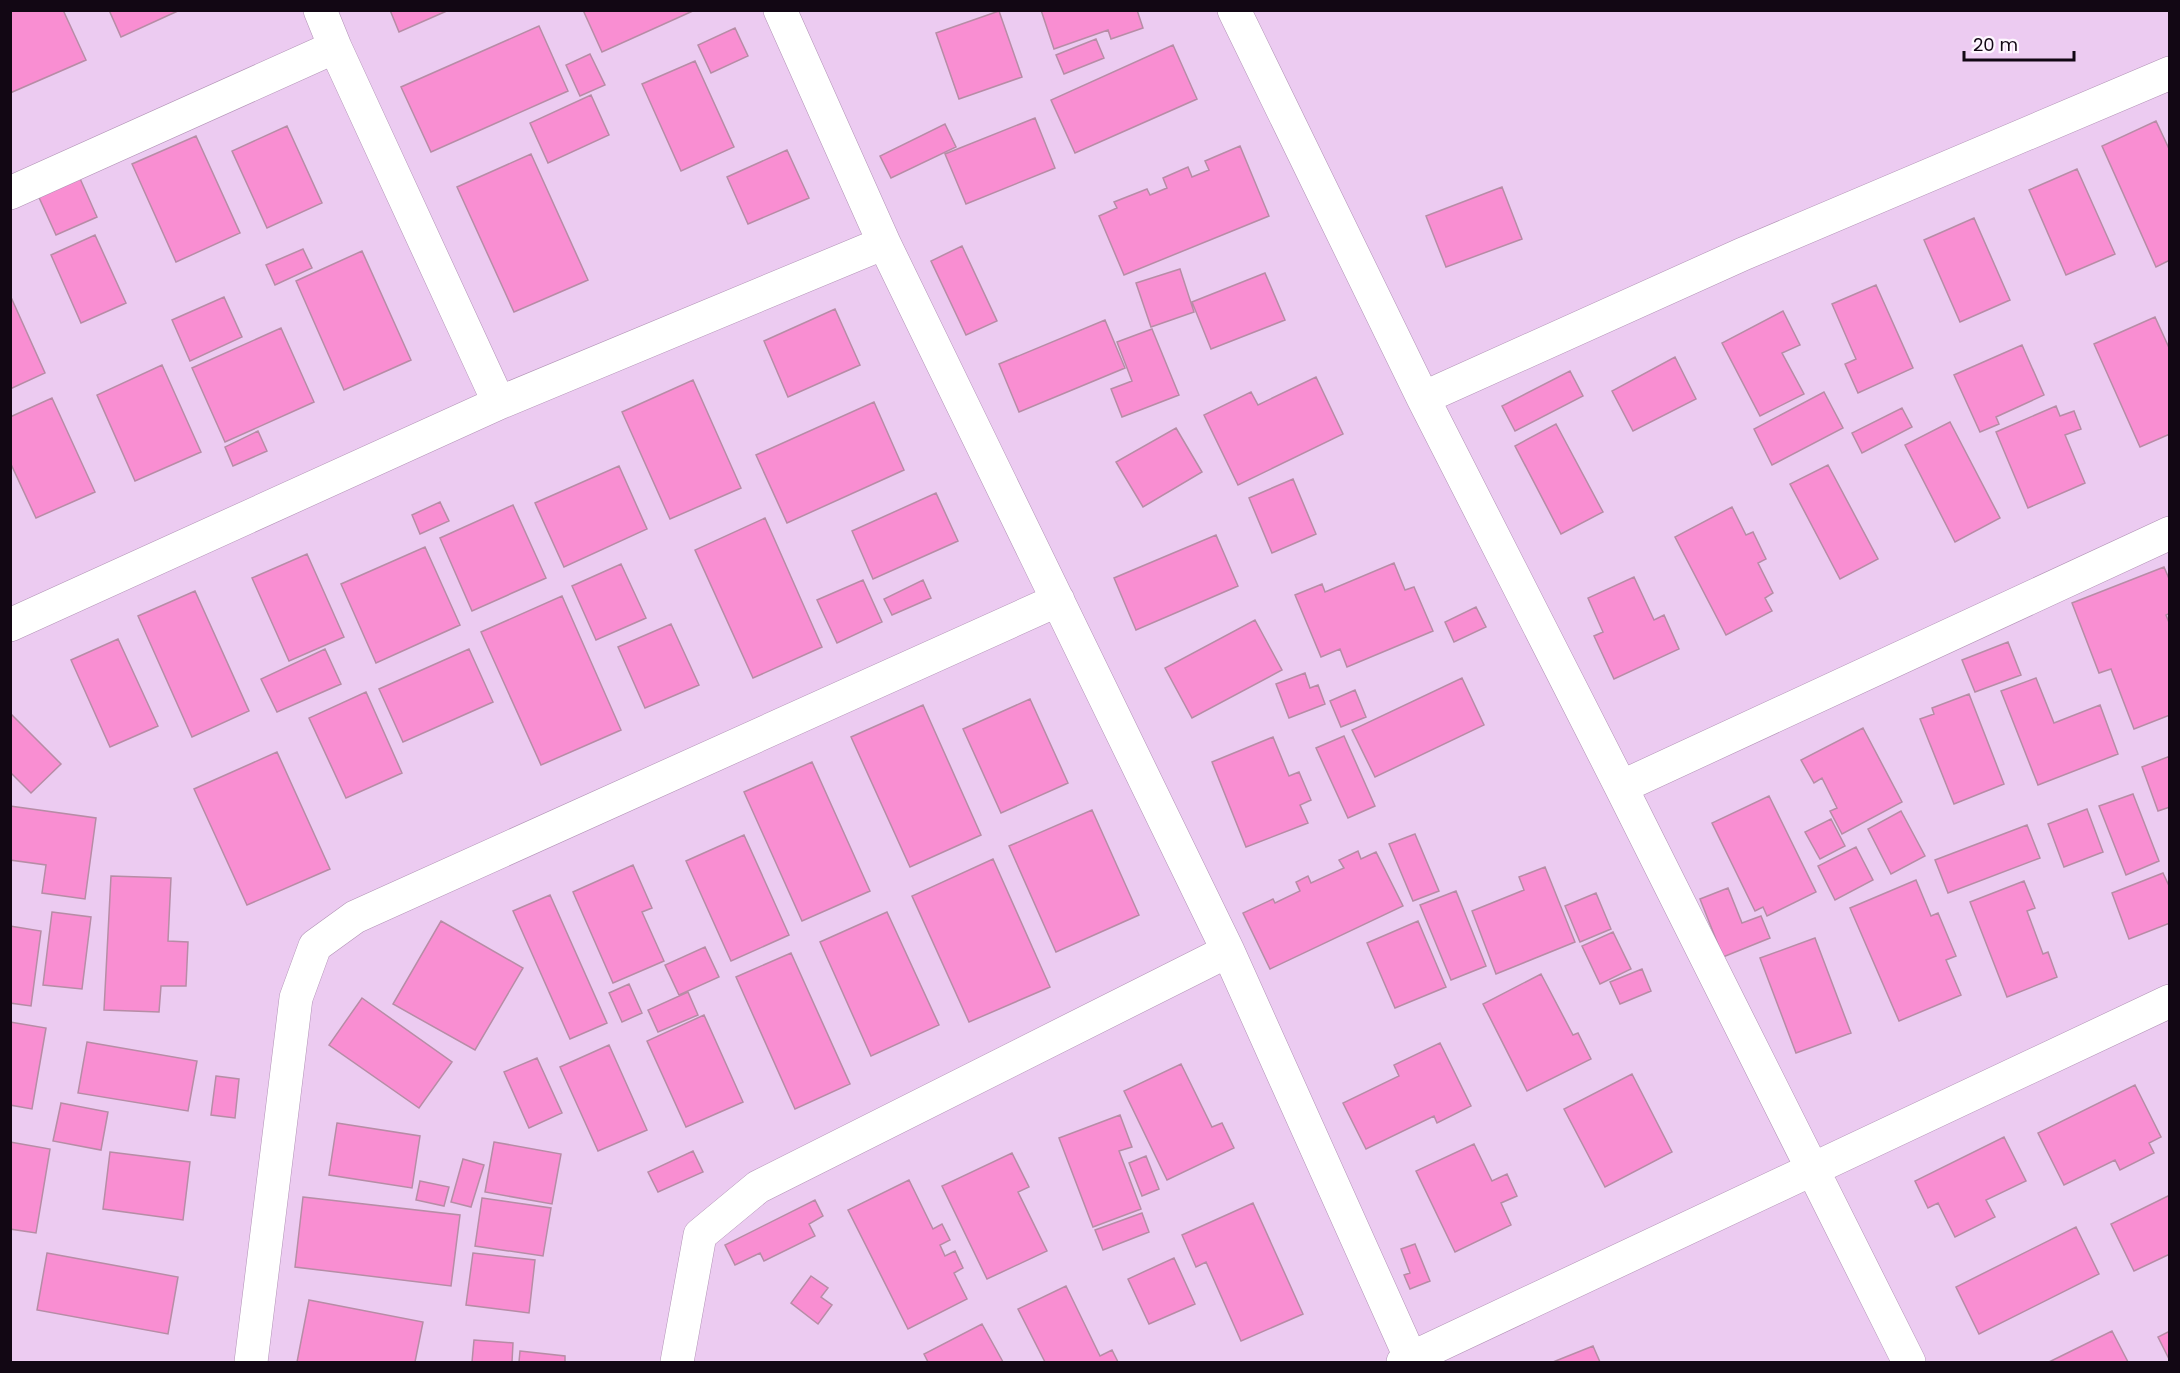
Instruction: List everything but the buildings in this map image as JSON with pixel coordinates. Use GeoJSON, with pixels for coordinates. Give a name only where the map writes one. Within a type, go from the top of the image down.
{"type":"FeatureCollection","features":[{"type":"Feature","properties":{"kind":"street"},"geometry":{"type":"LineString","coordinates":[[320,10],[499,403]]}},
{"type":"Feature","properties":{"kind":"street"},"geometry":{"type":"LineString","coordinates":[[780,10],[884,243],[1228,951],[1407,1360],[2169,1001]]}},
{"type":"Feature","properties":{"kind":"street"},"geometry":{"type":"LineString","coordinates":[[1234,10],[1423,398],[1909,1362]]}},
{"type":"Feature","properties":{"kind":"street"},"geometry":{"type":"LineString","coordinates":[[10,193],[335,47]]}},
{"type":"Feature","properties":{"kind":"street"},"geometry":{"type":"LineString","coordinates":[[1423,398],[1743,254],[2169,73]]}},
{"type":"Feature","properties":{"kind":"street"},"geometry":{"type":"LineString","coordinates":[[10,625],[499,403],[884,243]]}},
{"type":"Feature","properties":{"kind":"street"},"geometry":{"type":"LineString","coordinates":[[1621,787],[2169,533]]}},
{"type":"Feature","properties":{"kind":"street"},"geometry":{"type":"LineString","coordinates":[[251,1362],[296,998],[315,946],[355,916],[1059,600]]}},
{"type":"Feature","properties":{"kind":"street"},"geometry":{"type":"LineString","coordinates":[[677,1362],[700,1235],[758,1187],[1228,951]]}}]}
